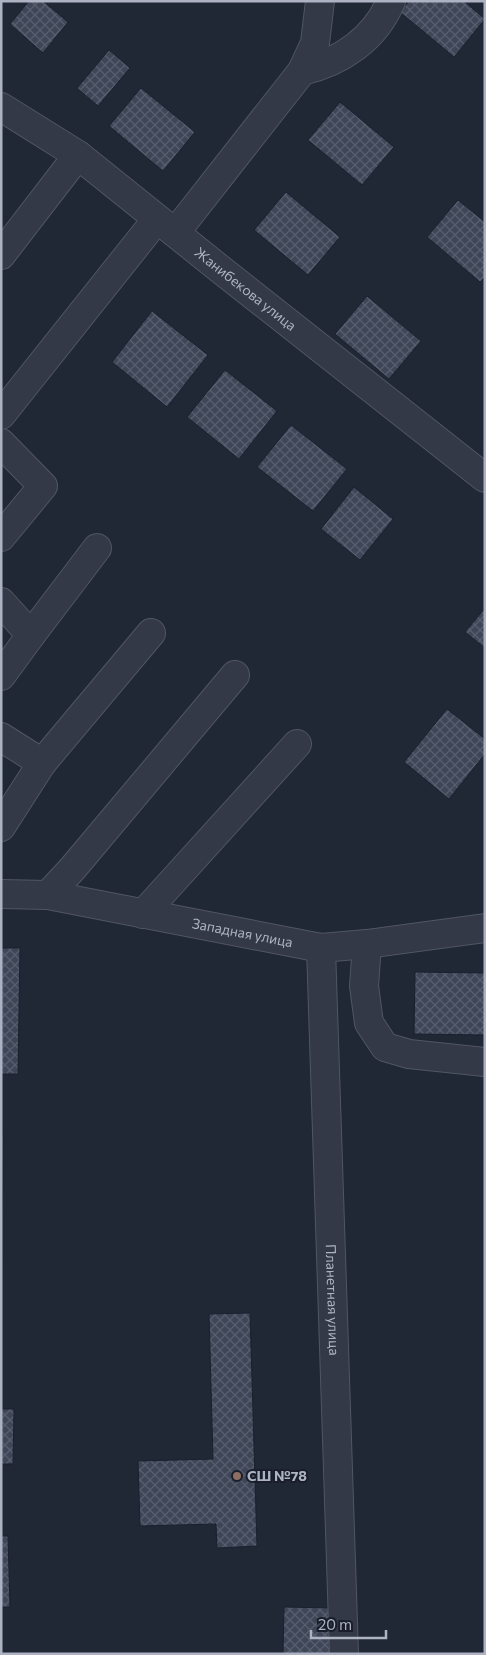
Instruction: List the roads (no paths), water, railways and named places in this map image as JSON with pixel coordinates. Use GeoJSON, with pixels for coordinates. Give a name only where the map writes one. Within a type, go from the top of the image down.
{"type":"FeatureCollection","features":[{"type":"Feature","properties":{"kind":"street"},"geometry":{"type":"LineString","coordinates":[[1,415],[302,71],[314,44],[320,1]]}},
{"type":"Feature","properties":{"kind":"street"},"geometry":{"type":"LineString","coordinates":[[302,71],[337,60],[363,42],[381,22],[391,1]]}},
{"type":"Feature","properties":{"kind":"street","name":"Жанибекова улица"},"geometry":{"type":"LineString","coordinates":[[1,107],[78,155],[485,478]]}},
{"type":"Feature","properties":{"kind":"street"},"geometry":{"type":"LineString","coordinates":[[1,255],[78,155]]}},
{"type":"Feature","properties":{"kind":"street"},"geometry":{"type":"LineString","coordinates":[[1,443],[42,486],[1,537]]}},
{"type":"Feature","properties":{"kind":"street"},"geometry":{"type":"LineString","coordinates":[[1,676],[97,548]]}},
{"type":"Feature","properties":{"kind":"street"},"geometry":{"type":"LineString","coordinates":[[1,602],[31,635]]}},
{"type":"Feature","properties":{"kind":"street"},"geometry":{"type":"LineString","coordinates":[[1,827],[42,763],[150,633]]}},
{"type":"Feature","properties":{"kind":"street"},"geometry":{"type":"LineString","coordinates":[[48,895],[235,676]]}},
{"type":"Feature","properties":{"kind":"street"},"geometry":{"type":"LineString","coordinates":[[1,737],[42,763]]}},
{"type":"Feature","properties":{"kind":"street"},"geometry":{"type":"LineString","coordinates":[[143,914],[297,744]]}},
{"type":"Feature","properties":{"kind":"street","name":"Западная улица"},"geometry":{"type":"LineString","coordinates":[[1,894],[48,895],[321,948],[367,944],[485,928]]}},
{"type":"Feature","properties":{"kind":"street"},"geometry":{"type":"LineString","coordinates":[[367,944],[364,986],[369,1023],[385,1046],[409,1054],[485,1062]]}},
{"type":"Feature","properties":{"kind":"street","name":"Планетная улица"},"geometry":{"type":"LineString","coordinates":[[321,948],[344,1654]]}},
{"type":"Feature","properties":{"kind":"place","name":"СШ №78"},"geometry":{"type":"Point","coordinates":[237,1476]}}]}
